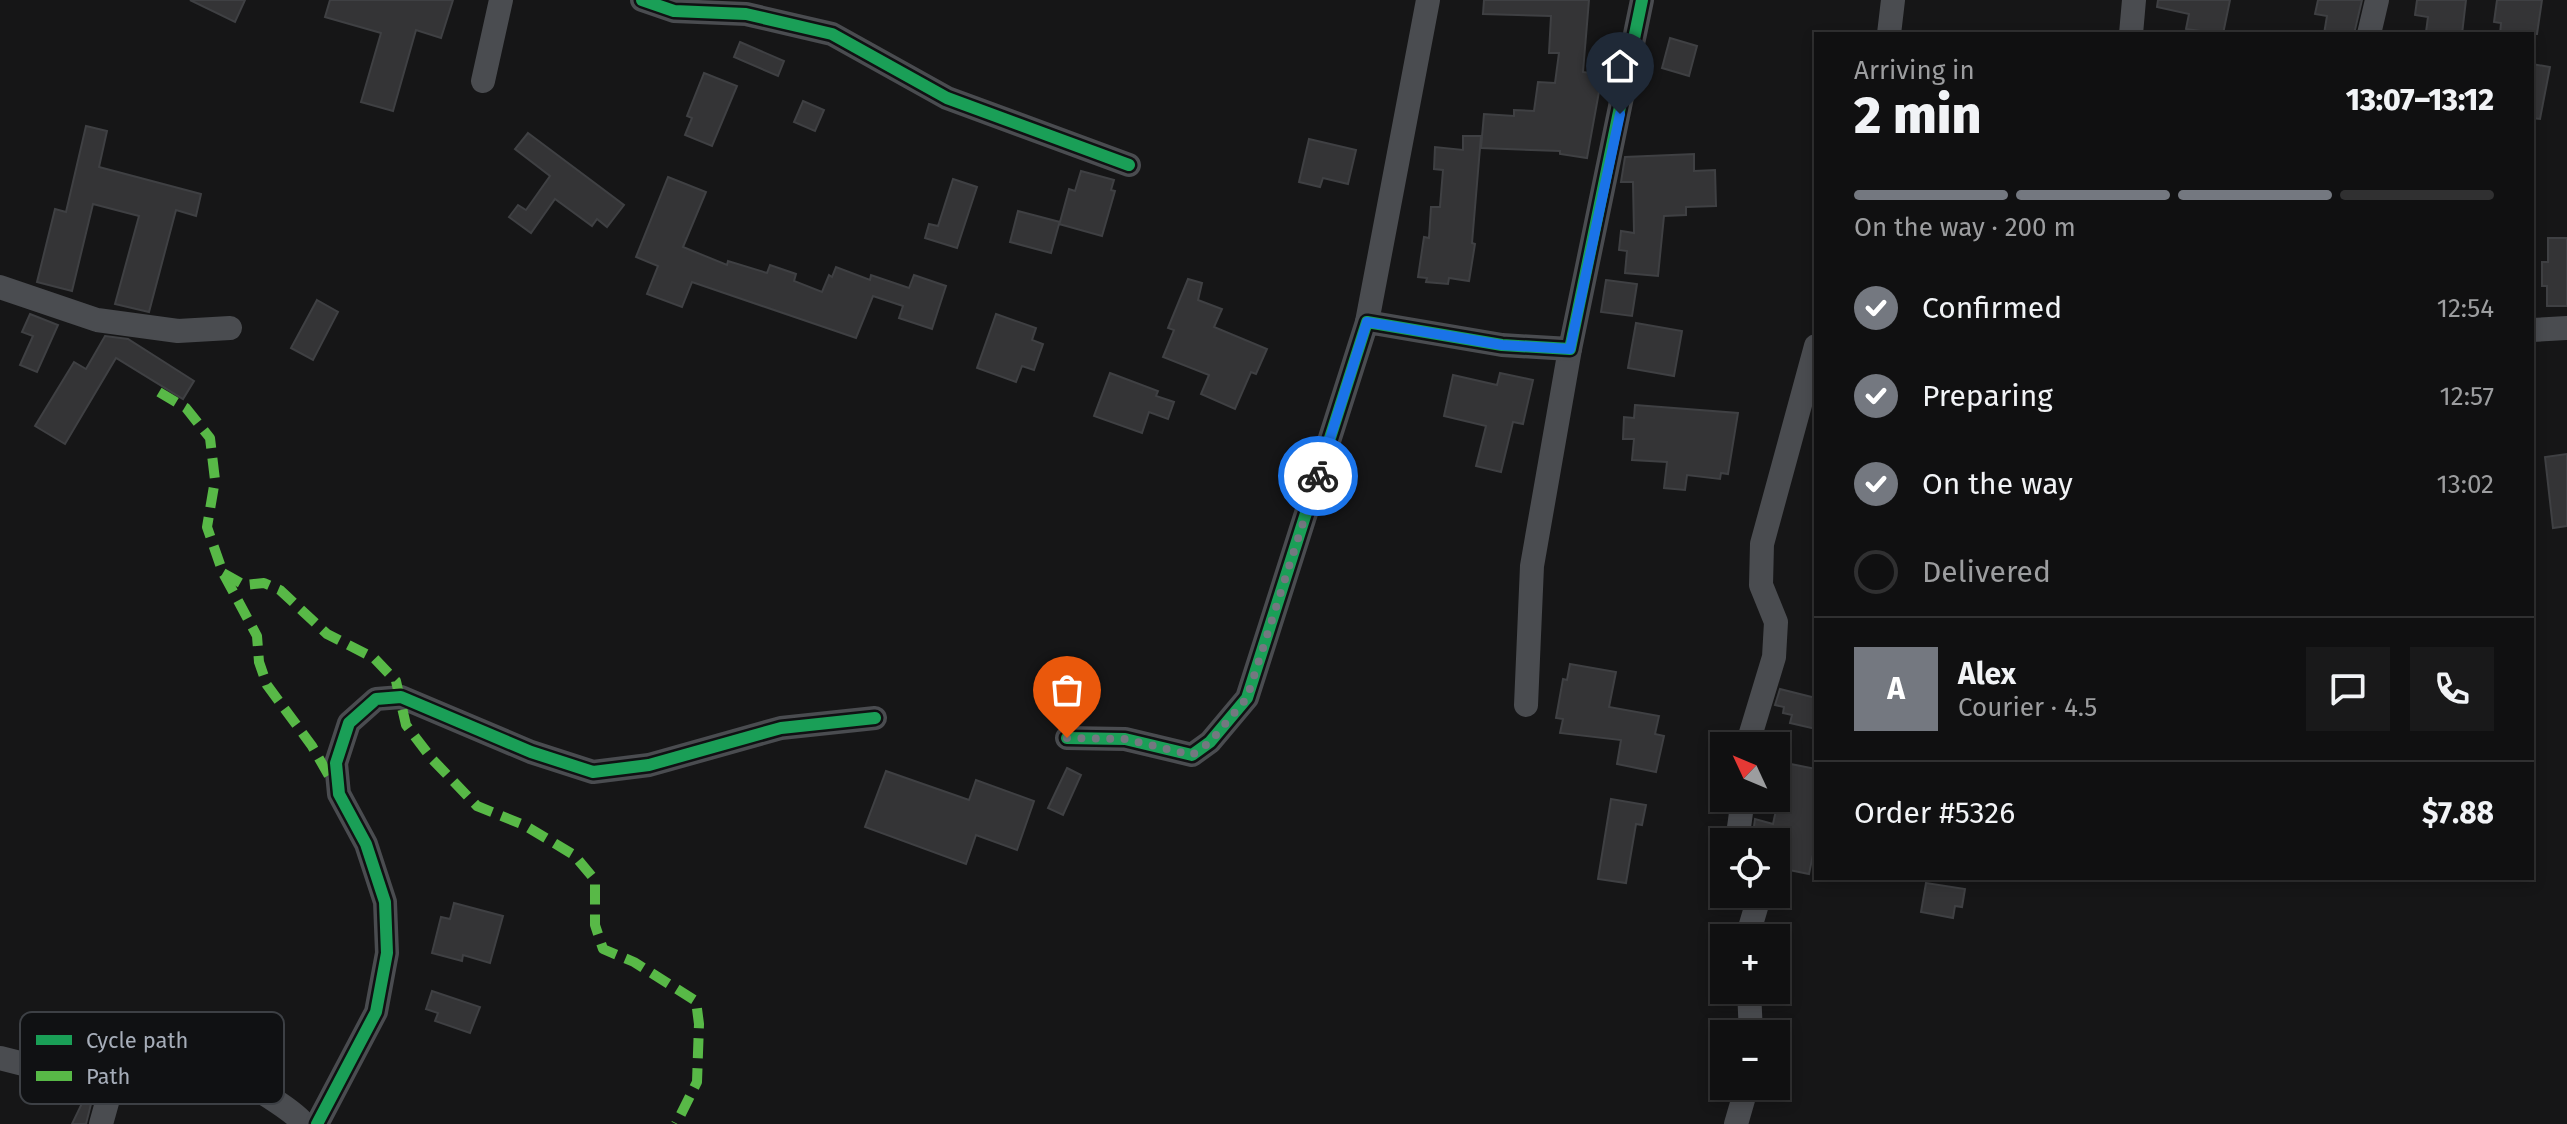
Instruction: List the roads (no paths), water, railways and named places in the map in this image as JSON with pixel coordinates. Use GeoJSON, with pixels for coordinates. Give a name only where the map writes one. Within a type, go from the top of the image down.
{"type":"FeatureCollection","features":[{"type":"Feature","properties":{"kind":"street"},"geometry":{"type":"LineString","coordinates":[[483,81],[501,0]]}},
{"type":"Feature","properties":{"kind":"street"},"geometry":{"type":"LineString","coordinates":[[642,0],[674,11],[746,14],[832,34],[947,98],[1129,165]]}},
{"type":"Feature","properties":{"kind":"street"},"geometry":{"type":"LineString","coordinates":[[1067,738],[1125,739],[1192,755],[1210,742],[1247,698],[1367,322],[1428,0]]}},
{"type":"Feature","properties":{"kind":"street"},"geometry":{"type":"LineString","coordinates":[[1526,705],[1532,566],[1570,349],[1642,0]]}},
{"type":"Feature","properties":{"kind":"street"},"geometry":{"type":"LineString","coordinates":[[1889,32],[1893,0]]}},
{"type":"Feature","properties":{"kind":"street"},"geometry":{"type":"LineString","coordinates":[[2131,32],[2134,0]]}},
{"type":"Feature","properties":{"kind":"street"},"geometry":{"type":"LineString","coordinates":[[2369,32],[2377,0]]}},
{"type":"Feature","properties":{"kind":"street"},"geometry":{"type":"LineString","coordinates":[[0,287],[97,320],[178,331],[230,328]]}},
{"type":"Feature","properties":{"kind":"street"},"geometry":{"type":"LineString","coordinates":[[1367,322],[1502,345],[1570,349]]}},
{"type":"Feature","properties":{"kind":"street"},"geometry":{"type":"LineString","coordinates":[[2534,330],[2567,328]]}},
{"type":"Feature","properties":{"kind":"street"},"geometry":{"type":"LineString","coordinates":[[1751,732],[1774,657],[1776,622],[1761,585],[1762,544],[1814,353]]}},
{"type":"Feature","properties":{"kind":"street"},"geometry":{"type":"LineString","coordinates":[[317,1124],[376,1012],[387,953],[385,902],[366,844],[339,794],[336,763],[349,723],[376,699],[401,697],[531,752],[593,772],[649,765],[781,728],[875,718]]}},
{"type":"Feature","properties":{"kind":"street"},"geometry":{"type":"LineString","coordinates":[[0,1058],[20,1063]]}},
{"type":"Feature","properties":{"kind":"street"},"geometry":{"type":"LineString","coordinates":[[1736,1124],[1743,1100]]}},
{"type":"Feature","properties":{"kind":"street"},"geometry":{"type":"LineString","coordinates":[[101,1124],[107,1104]]}},
{"type":"Feature","properties":{"kind":"street"},"geometry":{"type":"LineString","coordinates":[[274,1104],[304,1124]]}}]}
